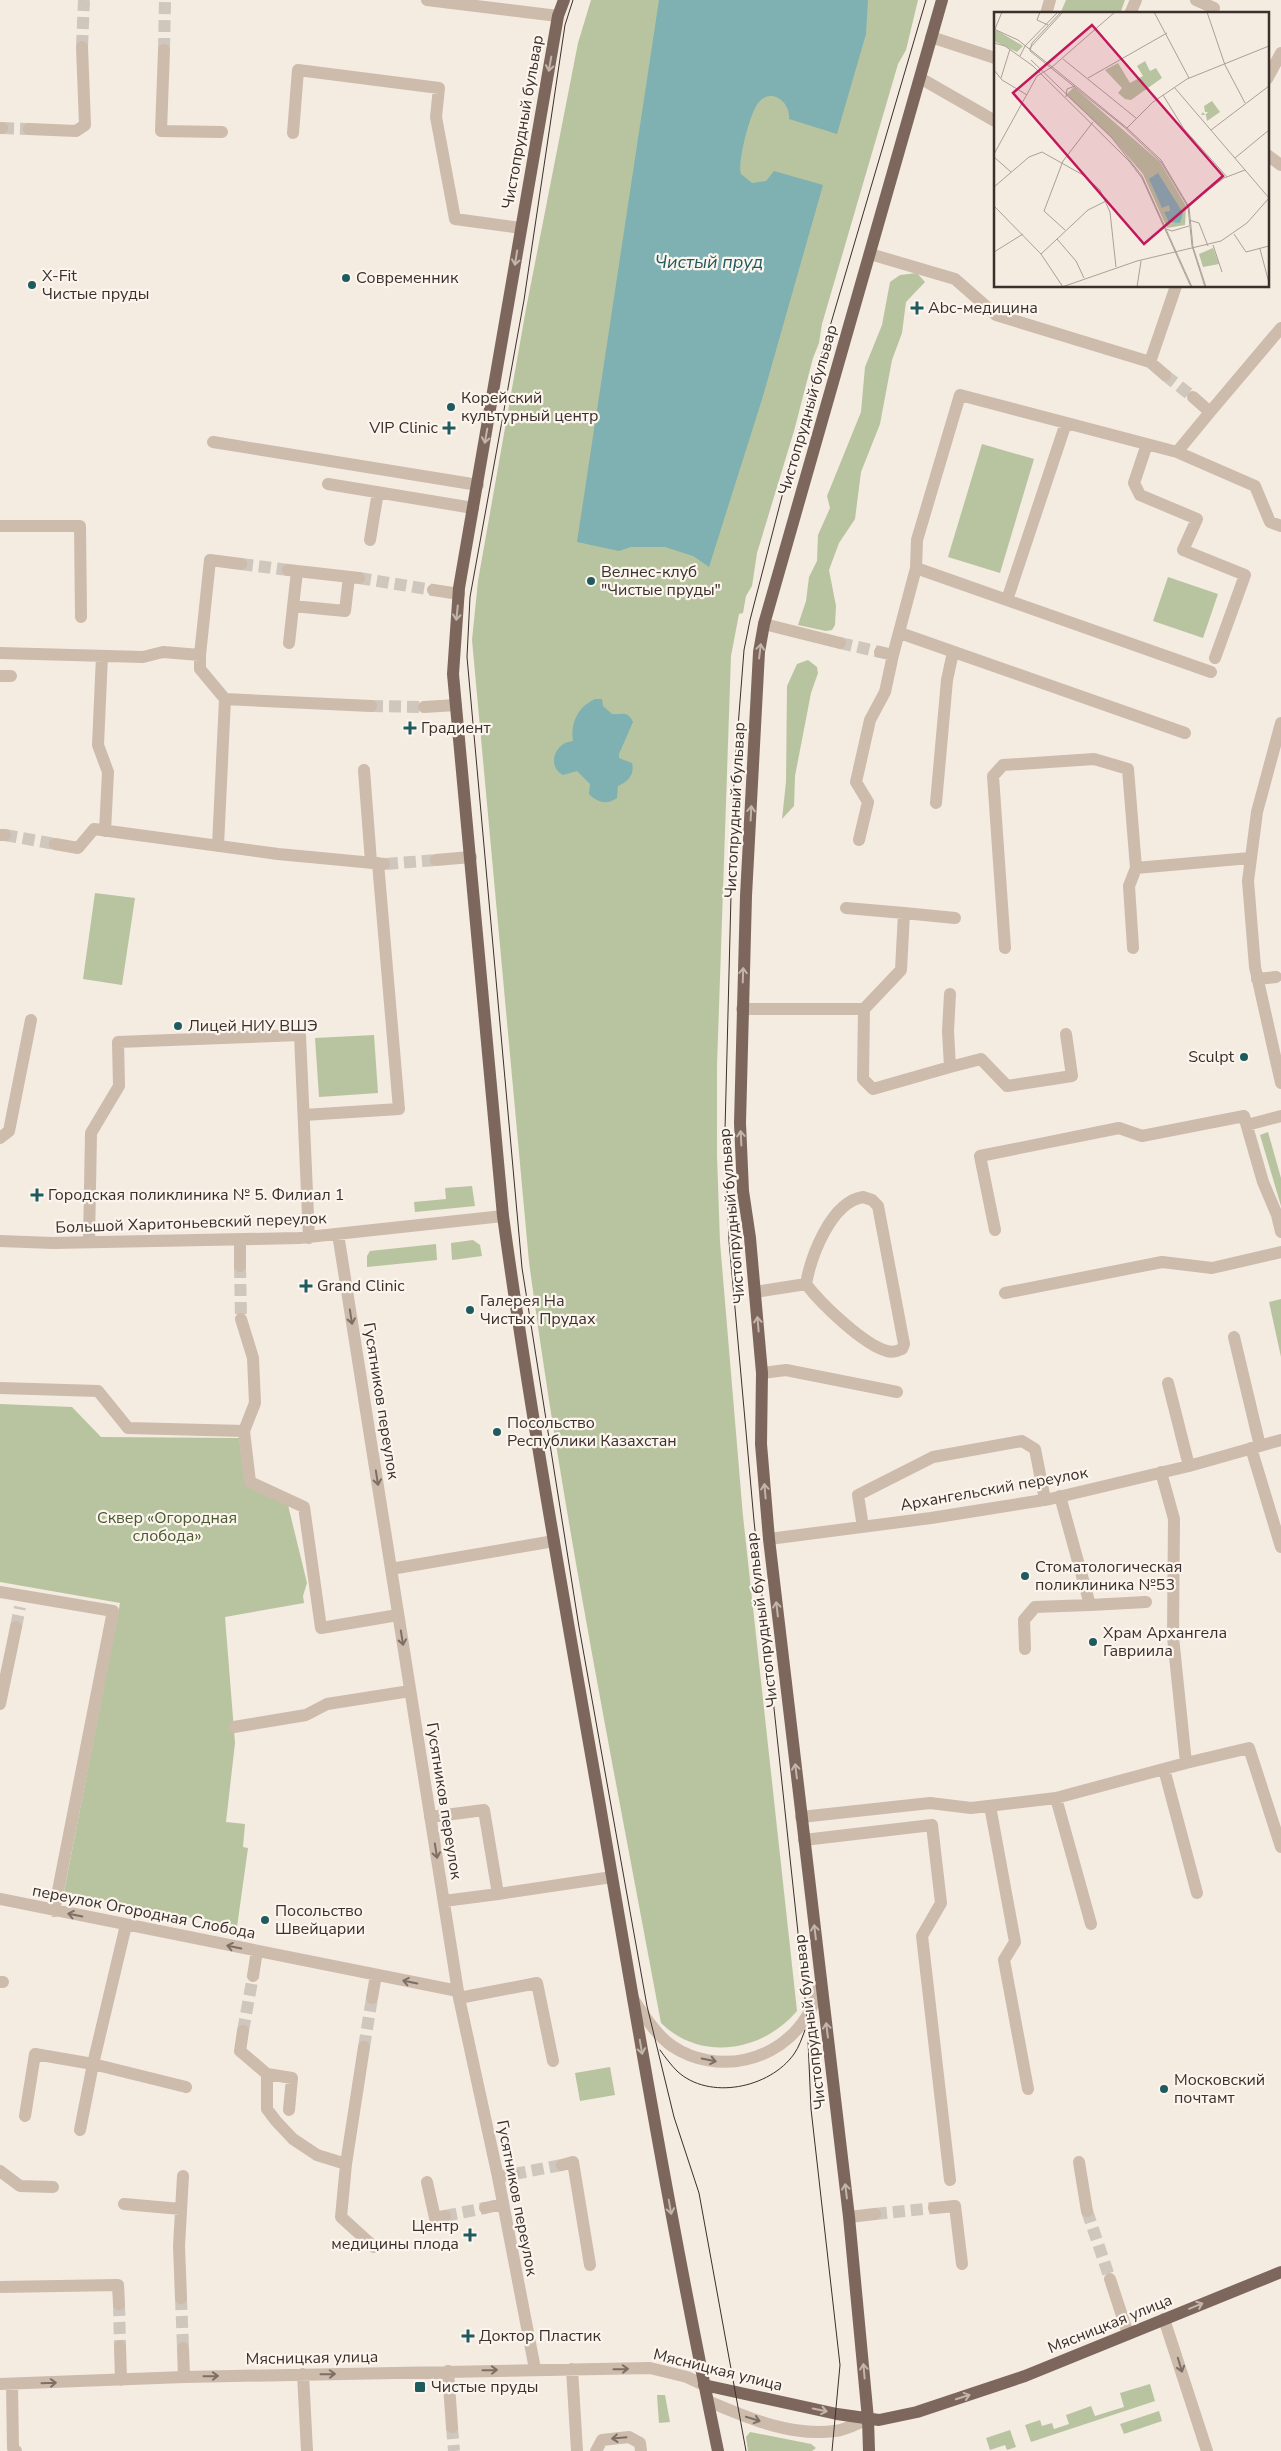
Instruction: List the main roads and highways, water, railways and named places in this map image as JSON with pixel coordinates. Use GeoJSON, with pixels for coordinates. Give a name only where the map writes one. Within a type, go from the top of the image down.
{"type":"FeatureCollection","features":[{"type":"Feature","properties":{"kind":"main road","name":"Чистопрудный бульвар"},"geometry":{"type":"LineString","coordinates":[[564,0],[558,16],[459,594],[454,643],[456,705],[503,1216],[554,1541],[633,1999],[689,2316],[718,2451]]}},
{"type":"Feature","properties":{"kind":"main road","name":"Чистопрудный бульвар"},"geometry":{"type":"LineString","coordinates":[[869,2451],[868,2419],[849,2217],[769,1539],[761,1444],[762,1373],[743,1191],[740,1124],[742,1009],[759,652],[764,624],[942,0]]}},
{"type":"Feature","properties":{"kind":"main road","name":"Мясницкая улица"},"geometry":{"type":"LineString","coordinates":[[704,2385],[880,2420],[935,2406],[1026,2376],[1281,2272]]}},
{"type":"Feature","properties":{"kind":"water","name":"Чистый пруд"},"geometry":{"type":"Polygon","coordinates":[[[659,0],[868,0],[866,34],[837,134],[789,119],[789,113],[784,103],[780,99],[769,96],[764,98],[755,107],[748,126],[740,168],[741,174],[752,183],[766,181],[774,171],[823,185],[763,396],[709,567],[693,556],[665,547],[631,547],[619,551],[577,542],[659,0]]]}},
{"type":"Feature","properties":{"kind":"water"},"geometry":{"type":"Polygon","coordinates":[[[595,699],[602,699],[603,706],[612,714],[627,714],[633,722],[619,754],[619,758],[632,763],[632,774],[628,780],[618,786],[617,798],[606,802],[599,801],[589,794],[590,784],[577,771],[563,775],[558,771],[554,761],[557,750],[561,745],[573,741],[572,735],[576,716],[584,706],[595,699]]]}},
{"type":"Feature","properties":{"kind":"tunnel"},"geometry":{"type":"LineString","coordinates":[[82,47],[84,0]]}},
{"type":"Feature","properties":{"kind":"tunnel"},"geometry":{"type":"LineString","coordinates":[[164,50],[165,0]]}},
{"type":"Feature","properties":{"kind":"tunnel"},"geometry":{"type":"LineString","coordinates":[[2,128],[29,129]]}},
{"type":"Feature","properties":{"kind":"tunnel"},"geometry":{"type":"LineString","coordinates":[[1165,375],[1193,397]]}},
{"type":"Feature","properties":{"kind":"tunnel"},"geometry":{"type":"LineString","coordinates":[[241,564],[288,570]]}},
{"type":"Feature","properties":{"kind":"tunnel"},"geometry":{"type":"LineString","coordinates":[[359,578],[433,590]]}},
{"type":"Feature","properties":{"kind":"tunnel"},"geometry":{"type":"LineString","coordinates":[[840,643],[880,652]]}},
{"type":"Feature","properties":{"kind":"tunnel"},"geometry":{"type":"LineString","coordinates":[[371,706],[424,707]]}},
{"type":"Feature","properties":{"kind":"tunnel"},"geometry":{"type":"LineString","coordinates":[[5,835],[55,844]]}},
{"type":"Feature","properties":{"kind":"tunnel"},"geometry":{"type":"LineString","coordinates":[[386,864],[436,860]]}},
{"type":"Feature","properties":{"kind":"tunnel"},"geometry":{"type":"LineString","coordinates":[[240,1266],[241,1319]]}},
{"type":"Feature","properties":{"kind":"tunnel"},"geometry":{"type":"LineString","coordinates":[[16,1627],[20,1607]]}},
{"type":"Feature","properties":{"kind":"tunnel"},"geometry":{"type":"LineString","coordinates":[[243,2031],[253,1976]]}},
{"type":"Feature","properties":{"kind":"tunnel"},"geometry":{"type":"LineString","coordinates":[[364,2047],[372,1998]]}},
{"type":"Feature","properties":{"kind":"tunnel"},"geometry":{"type":"LineString","coordinates":[[514,2174],[562,2165]]}},
{"type":"Feature","properties":{"kind":"tunnel"},"geometry":{"type":"LineString","coordinates":[[445,2216],[485,2208]]}},
{"type":"Feature","properties":{"kind":"tunnel"},"geometry":{"type":"LineString","coordinates":[[875,2214],[934,2208]]}},
{"type":"Feature","properties":{"kind":"tunnel"},"geometry":{"type":"LineString","coordinates":[[1087,2211],[1110,2279]]}},
{"type":"Feature","properties":{"kind":"tunnel"},"geometry":{"type":"LineString","coordinates":[[181,2298],[183,2348]]}},
{"type":"Feature","properties":{"kind":"tunnel"},"geometry":{"type":"LineString","coordinates":[[119,2304],[120,2346]]}},
{"type":"Feature","properties":{"kind":"tunnel"},"geometry":{"type":"LineString","coordinates":[[452,2427],[454,2451]]}},
{"type":"Feature","properties":{"kind":"tram line"},"geometry":{"type":"LineString","coordinates":[[573,0],[565,25],[524,300],[470,597],[467,657],[522,1268],[579,1627],[647,2006],[674,2117],[699,2193],[746,2451]]}},
{"type":"Feature","properties":{"kind":"tram line"},"geometry":{"type":"LineString","coordinates":[[832,2451],[840,2365],[811,2109],[807,2017],[754,1521],[729,1241],[725,1130],[734,778],[744,650],[750,620],[796,442],[926,0]]}},
{"type":"Feature","properties":{"kind":"tram line"},"geometry":{"type":"LineString","coordinates":[[660,2050],[677,2071],[690,2080],[705,2086],[739,2087],[770,2075],[783,2066],[796,2051],[805,2030]]}},
{"type":"Feature","properties":{"kind":"place","name":"Современник"},"geometry":{"type":"Point","coordinates":[346,278]}},
{"type":"Feature","properties":{"kind":"place","name":"X-Fit Чистые пруды"},"geometry":{"type":"Point","coordinates":[32,285]}},
{"type":"Feature","properties":{"kind":"place","name":"Abc-медицина"},"geometry":{"type":"Point","coordinates":[917,308]}},
{"type":"Feature","properties":{"kind":"place","name":"Корейский культурный центр"},"geometry":{"type":"Point","coordinates":[451,407]}},
{"type":"Feature","properties":{"kind":"place","name":"VIP Clinic"},"geometry":{"type":"Point","coordinates":[449,428]}},
{"type":"Feature","properties":{"kind":"place","name":"Велнес-клуб \"Чистые пруды\""},"geometry":{"type":"Point","coordinates":[591,581]}},
{"type":"Feature","properties":{"kind":"place","name":"Градиент"},"geometry":{"type":"Point","coordinates":[410,728]}},
{"type":"Feature","properties":{"kind":"place","name":"Лицей НИУ ВШЭ"},"geometry":{"type":"Point","coordinates":[178,1026]}},
{"type":"Feature","properties":{"kind":"place","name":"Sculpt"},"geometry":{"type":"Point","coordinates":[1244,1057]}},
{"type":"Feature","properties":{"kind":"place","name":"Городская поликлиника № 5. Филиал 1"},"geometry":{"type":"Point","coordinates":[37,1195]}},
{"type":"Feature","properties":{"kind":"place","name":"Grand Clinic"},"geometry":{"type":"Point","coordinates":[306,1286]}},
{"type":"Feature","properties":{"kind":"place","name":"Галерея На Чистых Прудах"},"geometry":{"type":"Point","coordinates":[470,1310]}},
{"type":"Feature","properties":{"kind":"place","name":"Посольство Республики Казахстан"},"geometry":{"type":"Point","coordinates":[497,1432]}},
{"type":"Feature","properties":{"kind":"place","name":"Стоматологическая поликлиника №53"},"geometry":{"type":"Point","coordinates":[1025,1576]}},
{"type":"Feature","properties":{"kind":"place","name":"Храм Архангела Гавриила"},"geometry":{"type":"Point","coordinates":[1093,1642]}},
{"type":"Feature","properties":{"kind":"place","name":"Посольство Швейцарии"},"geometry":{"type":"Point","coordinates":[265,1920]}},
{"type":"Feature","properties":{"kind":"place","name":"Московский почтамт"},"geometry":{"type":"Point","coordinates":[1164,2089]}},
{"type":"Feature","properties":{"kind":"place","name":"Центр медицины плода"},"geometry":{"type":"Point","coordinates":[470,2235]}},
{"type":"Feature","properties":{"kind":"place","name":"Доктор Пластик"},"geometry":{"type":"Point","coordinates":[468,2336]}},
{"type":"Feature","properties":{"kind":"place","name":"Чистые пруды"},"geometry":{"type":"Point","coordinates":[420,2387]}},
{"type":"Feature","properties":{"kind":"park label","name":"Сквер «Огородная слобода»"},"geometry":{"type":"Point","coordinates":[167,1527]}}]}
